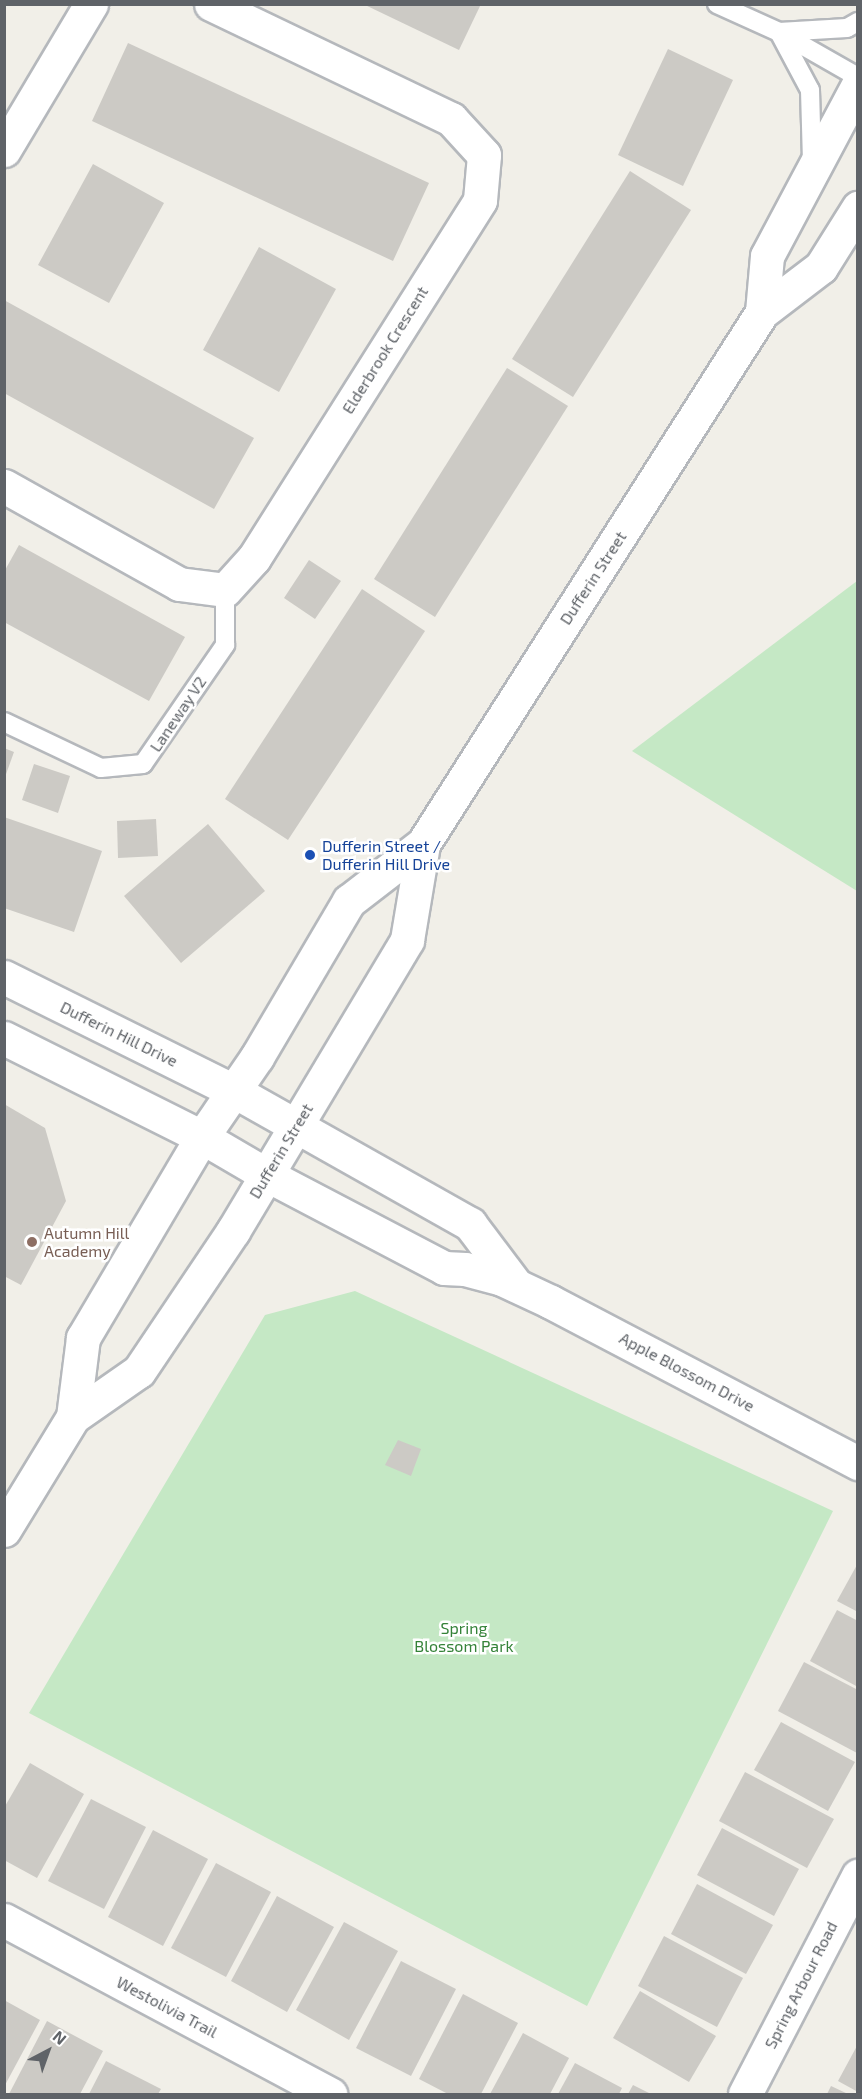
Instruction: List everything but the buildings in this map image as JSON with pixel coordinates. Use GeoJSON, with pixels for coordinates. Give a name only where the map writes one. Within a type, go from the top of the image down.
{"type":"FeatureCollection","features":[{"type":"Feature","properties":{"kind":"street"},"geometry":{"type":"LineString","coordinates":[[4,150],[91,4]]}},
{"type":"Feature","properties":{"kind":"street","name":"Elderbrook Crescent"},"geometry":{"type":"LineString","coordinates":[[211,4],[451,119],[484,155],[480,200],[254,558],[225,590]]}},
{"type":"Feature","properties":{"kind":"street","name":"Dufferin Street"},"geometry":{"type":"LineString","coordinates":[[762,312],[767,256],[858,85]]}},
{"type":"Feature","properties":{"kind":"street","name":"Dufferin Street"},"geometry":{"type":"LineString","coordinates":[[73,1417],[82,1338],[202,1137],[234,1091],[349,901],[423,844],[762,312],[821,267],[858,208]]}},
{"type":"Feature","properties":{"kind":"street"},"geometry":{"type":"LineString","coordinates":[[4,486],[179,585],[225,590]]}},
{"type":"Feature","properties":{"kind":"street","name":"Dufferin Street"},"geometry":{"type":"LineString","coordinates":[[4,1530],[73,1417],[139,1371],[267,1175],[407,940],[423,844]]}},
{"type":"Feature","properties":{"kind":"street","name":"Dufferin Hill Drive"},"geometry":{"type":"LineString","coordinates":[[4,977],[234,1091]]}},
{"type":"Feature","properties":{"kind":"street"},"geometry":{"type":"LineString","coordinates":[[4,1038],[202,1137]]}},
{"type":"Feature","properties":{"kind":"street","name":"Apple Blossom Drive"},"geometry":{"type":"LineString","coordinates":[[234,1091],[470,1224],[516,1285]]}},
{"type":"Feature","properties":{"kind":"street","name":"Apple Blossom Drive"},"geometry":{"type":"LineString","coordinates":[[202,1137],[267,1175],[444,1268],[465,1269],[516,1285],[858,1463]]}},
{"type":"Feature","properties":{"kind":"street","name":"Spring Arbour Road"},"geometry":{"type":"LineString","coordinates":[[745,2094],[858,1876]]}},
{"type":"Feature","properties":{"kind":"street","name":"Westolivia Trail"},"geometry":{"type":"LineString","coordinates":[[4,1920],[314,2091]]}},
{"type":"Feature","properties":{"kind":"lane"},"geometry":{"type":"LineString","coordinates":[[717,4],[780,32],[858,77]]}},
{"type":"Feature","properties":{"kind":"lane"},"geometry":{"type":"LineString","coordinates":[[780,32],[847,28],[858,22]]}},
{"type":"Feature","properties":{"kind":"lane"},"geometry":{"type":"LineString","coordinates":[[780,32],[810,90],[812,171]]}},
{"type":"Feature","properties":{"kind":"lane","name":"Laneway V2"},"geometry":{"type":"LineString","coordinates":[[4,722],[101,768],[143,764],[225,645],[225,590]]}},
{"type":"Feature","properties":{"kind":"green space"},"geometry":{"type":"Polygon","coordinates":[[[857,581],[857,891],[632,751],[857,581]]]}},
{"type":"Feature","properties":{"kind":"green space","name":"Spring Blossom Park"},"geometry":{"type":"Polygon","coordinates":[[[355,1291],[833,1511],[587,2006],[29,1713],[265,1315],[355,1291]]]}},
{"type":"Feature","properties":{"kind":"place","name":"Dufferin Street / Dufferin Hill Drive"},"geometry":{"type":"Point","coordinates":[310,855]}},
{"type":"Feature","properties":{"kind":"place","name":"Autumn Hill Academy"},"geometry":{"type":"Point","coordinates":[32,1242]}}]}
